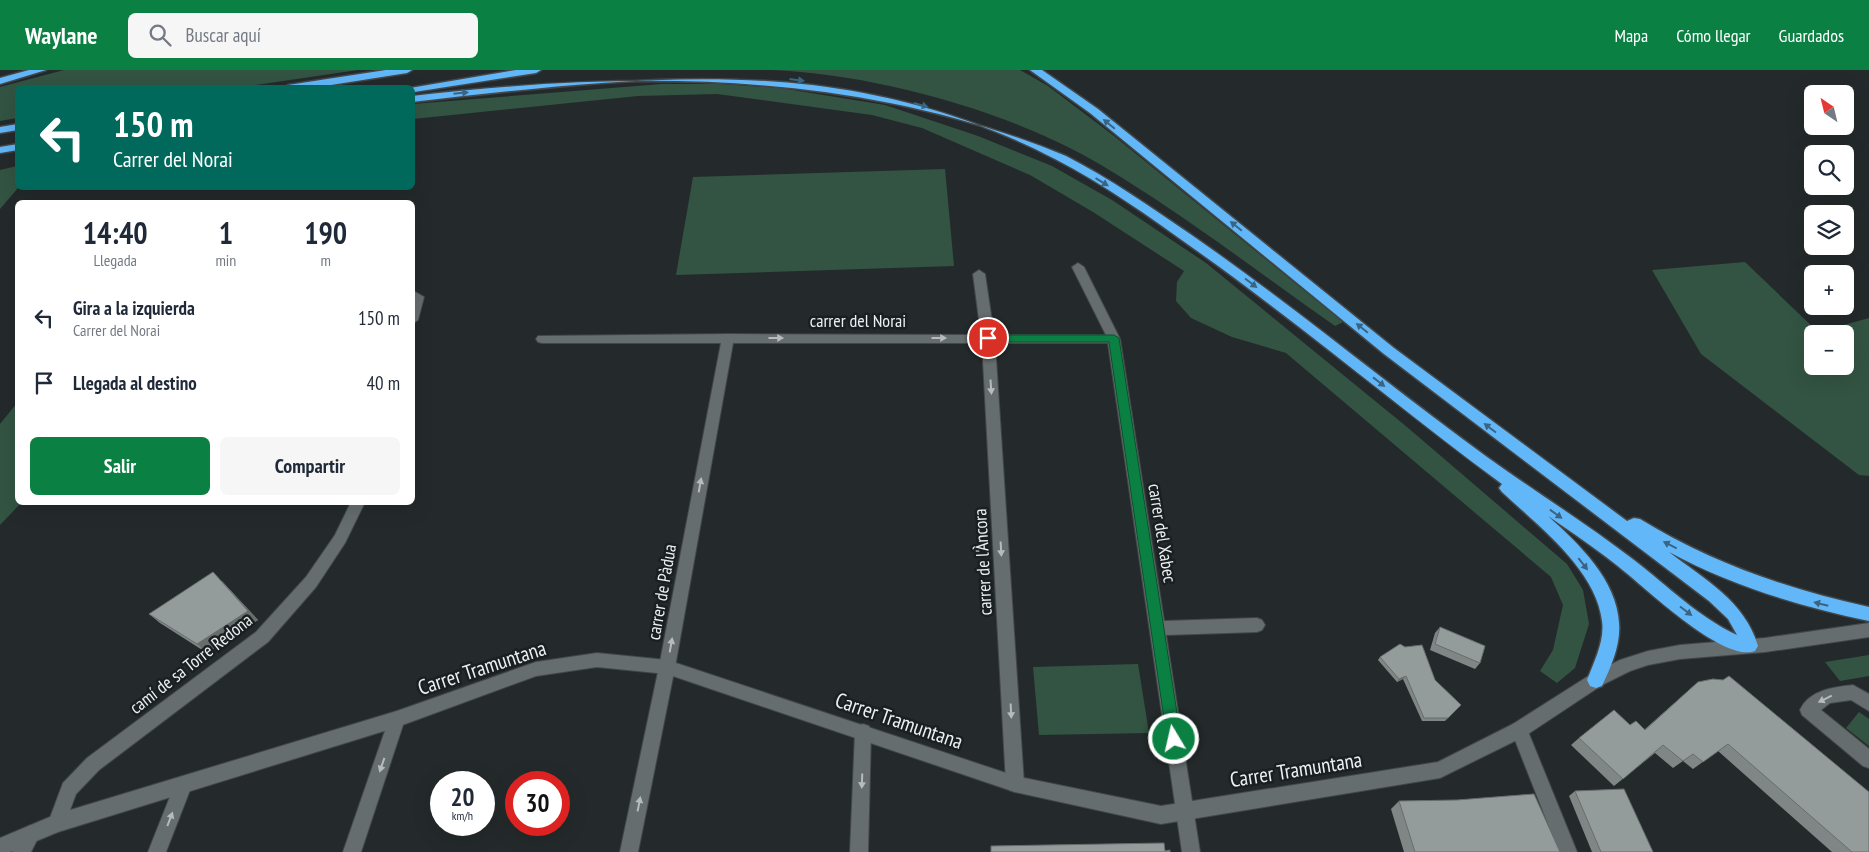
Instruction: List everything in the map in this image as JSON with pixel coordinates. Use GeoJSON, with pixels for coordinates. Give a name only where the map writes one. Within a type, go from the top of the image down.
{"type":"FeatureCollection","features":[{"type":"Feature","properties":{"kind":"highway"},"geometry":{"type":"LineString","coordinates":[[0,81],[41,70]]}},
{"type":"Feature","properties":{"kind":"highway"},"geometry":{"type":"LineString","coordinates":[[308,85],[407,70]]}},
{"type":"Feature","properties":{"kind":"highway"},"geometry":{"type":"LineString","coordinates":[[415,89],[536,70]]}},
{"type":"Feature","properties":{"kind":"highway"},"geometry":{"type":"LineString","coordinates":[[1035,70],[1094,111],[1389,350],[1726,606],[1743,624],[1750,646]]}},
{"type":"Feature","properties":{"kind":"highway"},"geometry":{"type":"LineString","coordinates":[[415,98],[587,81],[663,76],[724,76],[828,84],[874,92],[954,114],[1019,138],[1084,170],[1135,202],[1256,286],[1460,445],[1629,566],[1712,631],[1734,642],[1750,646]]}},
{"type":"Feature","properties":{"kind":"highway"},"geometry":{"type":"LineString","coordinates":[[0,130],[15,128]]}},
{"type":"Feature","properties":{"kind":"highway"},"geometry":{"type":"LineString","coordinates":[[0,150],[15,148]]}},
{"type":"Feature","properties":{"kind":"highway"},"geometry":{"type":"LineString","coordinates":[[1460,445],[1566,543],[1602,591],[1608,606],[1611,630],[1606,652],[1596,680]]}},
{"type":"Feature","properties":{"kind":"highway"},"geometry":{"type":"LineString","coordinates":[[1530,457],[1654,537],[1684,553],[1780,592],[1869,614]]}},
{"type":"Feature","properties":{"kind":"street","name":"carrer del Xabec"},"geometry":{"type":"LineString","coordinates":[[1078,267],[1114,338],[1185,812]]}},
{"type":"Feature","properties":{"kind":"street","name":"carrer de l'Àncora"},"geometry":{"type":"LineString","coordinates":[[979,274],[988,338],[1015,784]]}},
{"type":"Feature","properties":{"kind":"street"},"geometry":{"type":"LineString","coordinates":[[415,296],[418,297],[415,308]]}},
{"type":"Feature","properties":{"kind":"street","name":"carrer de Pàdua"},"geometry":{"type":"LineString","coordinates":[[629,852],[667,667],[728,338]]}},
{"type":"Feature","properties":{"kind":"street"},"geometry":{"type":"LineString","coordinates":[[988,338],[1114,338]]}},
{"type":"Feature","properties":{"kind":"street","name":"carrer del Norai"},"geometry":{"type":"LineString","coordinates":[[542,339],[988,338]]}},
{"type":"Feature","properties":{"kind":"street","name":"camí de sa Torre Redona"},"geometry":{"type":"LineString","coordinates":[[57,822],[69,789],[93,764],[262,637],[311,582],[340,539],[357,505]]}},
{"type":"Feature","properties":{"kind":"street"},"geometry":{"type":"LineString","coordinates":[[1157,628],[1257,625]]}},
{"type":"Feature","properties":{"kind":"street","name":"Carrer Tramuntana"},"geometry":{"type":"LineString","coordinates":[[0,847],[57,822],[397,719],[536,669],[597,660],[667,667],[1015,784],[1161,815],[1440,770],[1519,730],[1596,680],[1626,665],[1648,658],[1680,652],[1750,646],[1869,630]]}},
{"type":"Feature","properties":{"kind":"street"},"geometry":{"type":"LineString","coordinates":[[1869,703],[1853,692],[1826,696],[1808,710],[1869,760]]}},
{"type":"Feature","properties":{"kind":"street"},"geometry":{"type":"LineString","coordinates":[[352,852],[397,719]]}},
{"type":"Feature","properties":{"kind":"street"},"geometry":{"type":"LineString","coordinates":[[1519,730],[1568,852]]}},
{"type":"Feature","properties":{"kind":"street"},"geometry":{"type":"LineString","coordinates":[[859,852],[863,732]]}},
{"type":"Feature","properties":{"kind":"street"},"geometry":{"type":"LineString","coordinates":[[157,852],[183,785]]}},
{"type":"Feature","properties":{"kind":"street"},"geometry":{"type":"LineString","coordinates":[[1185,812],[1191,852]]}},
{"type":"Feature","properties":{"kind":"street"},"geometry":{"type":"LineString","coordinates":[[21,852],[31,834]]}},
{"type":"Feature","properties":{"kind":"green space"},"geometry":{"type":"Polygon","coordinates":[[[64,70],[358,70],[256,85],[15,85],[15,118],[0,121],[0,87],[64,70]]]}},
{"type":"Feature","properties":{"kind":"green space"},"geometry":{"type":"Polygon","coordinates":[[[772,70],[1020,70],[1048,86],[1114,136],[1343,322],[1335,326],[1131,183],[1066,146],[1027,128],[942,99],[898,88],[812,73],[772,70]]]}},
{"type":"Feature","properties":{"kind":"green space"},"geometry":{"type":"Polygon","coordinates":[[[662,84],[720,84],[780,88],[885,105],[978,136],[1052,166],[1112,200],[1206,263],[1407,427],[1567,564],[1583,590],[1589,624],[1575,668],[1557,683],[1540,671],[1553,650],[1563,605],[1551,577],[1286,353],[1232,337],[1191,318],[1176,301],[1177,282],[1184,271],[1093,212],[1030,175],[922,128],[872,115],[717,94],[638,96],[415,119],[415,104],[662,84]]]}},
{"type":"Feature","properties":{"kind":"green space"},"geometry":{"type":"Polygon","coordinates":[[[15,166],[16,190],[0,209],[0,170],[15,166]]]}},
{"type":"Feature","properties":{"kind":"green space"},"geometry":{"type":"Polygon","coordinates":[[[945,169],[954,266],[676,275],[693,177],[945,169]]]}},
{"type":"Feature","properties":{"kind":"green space"},"geometry":{"type":"Polygon","coordinates":[[[1745,262],[1811,325],[1804,325],[1804,375],[1854,375],[1854,325],[1844,325],[1869,318],[1869,476],[1859,475],[1701,354],[1652,270],[1745,262]]]}},
{"type":"Feature","properties":{"kind":"green space"},"geometry":{"type":"Polygon","coordinates":[[[15,405],[15,505],[19,505],[0,525],[0,424],[15,405]]]}},
{"type":"Feature","properties":{"kind":"green space"},"geometry":{"type":"Polygon","coordinates":[[[1869,655],[1869,676],[1840,681],[1825,662],[1869,655]]]}},
{"type":"Feature","properties":{"kind":"green space"},"geometry":{"type":"Polygon","coordinates":[[[1138,664],[1149,733],[1039,735],[1033,667],[1138,664]]]}},
{"type":"Feature","properties":{"kind":"green space"},"geometry":{"type":"Polygon","coordinates":[[[1859,712],[1869,719],[1869,746],[1846,728],[1859,712]]]}},
{"type":"Feature","properties":{"kind":"building"},"geometry":{"type":"Polygon","coordinates":[[[213,572],[248,611],[197,644],[149,614],[213,572]]]}},
{"type":"Feature","properties":{"kind":"building"},"geometry":{"type":"Polygon","coordinates":[[[1440,627],[1485,646],[1480,663],[1435,644],[1440,627]]]}},
{"type":"Feature","properties":{"kind":"building"},"geometry":{"type":"Polygon","coordinates":[[[1400,644],[1405,647],[1422,645],[1435,680],[1461,705],[1448,718],[1424,718],[1406,676],[1399,679],[1380,657],[1400,644]]]}},
{"type":"Feature","properties":{"kind":"building"},"geometry":{"type":"Polygon","coordinates":[[[1729,676],[1869,792],[1869,852],[1852,852],[1728,744],[1703,762],[1693,754],[1683,761],[1663,745],[1623,779],[1579,738],[1614,710],[1630,725],[1636,721],[1645,730],[1698,682],[1713,679],[1723,680],[1729,676]]]}},
{"type":"Feature","properties":{"kind":"building"},"geometry":{"type":"Polygon","coordinates":[[[1624,789],[1653,852],[1601,852],[1575,791],[1624,789]]]}},
{"type":"Feature","properties":{"kind":"building"},"geometry":{"type":"Polygon","coordinates":[[[1534,794],[1560,852],[1415,852],[1399,801],[1457,800],[1534,794]]]}},
{"type":"Feature","properties":{"kind":"building"},"geometry":{"type":"Polygon","coordinates":[[[1164,843],[1165,851],[1170,850],[1170,852],[991,852],[991,846],[1164,843]]]}},
{"type":"Feature","properties":{"kind":"route"},"geometry":{"type":"LineString","coordinates":[[988,338],[1114,338],[1174,739]]}}]}
